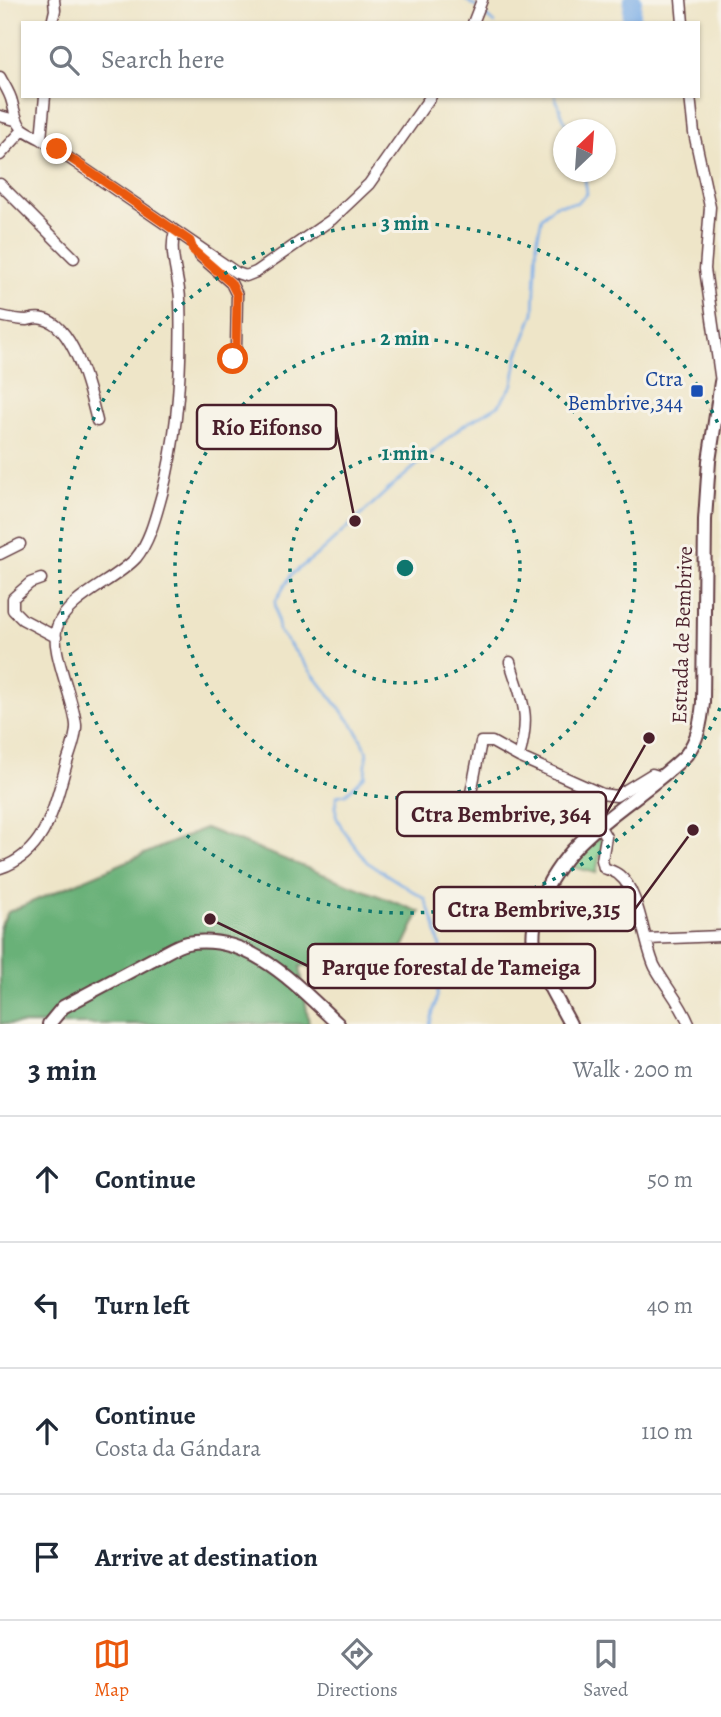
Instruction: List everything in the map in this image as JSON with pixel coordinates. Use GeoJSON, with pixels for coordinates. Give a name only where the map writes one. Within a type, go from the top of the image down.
{"type":"FeatureCollection","features":[{"type":"Feature","properties":{"kind":"street"},"geometry":{"type":"LineString","coordinates":[[52,21],[54,0]]}},
{"type":"Feature","properties":{"kind":"street"},"geometry":{"type":"LineString","coordinates":[[681,0],[683,21]]}},
{"type":"Feature","properties":{"kind":"street"},"geometry":{"type":"LineString","coordinates":[[474,20],[481,2]]}},
{"type":"Feature","properties":{"kind":"street"},"geometry":{"type":"LineString","coordinates":[[0,77],[12,99],[15,120],[23,130],[41,139],[237,273],[246,276],[256,272],[331,220],[369,184],[430,98]]}},
{"type":"Feature","properties":{"kind":"street"},"geometry":{"type":"LineString","coordinates":[[41,139],[45,98]]}},
{"type":"Feature","properties":{"kind":"street"},"geometry":{"type":"LineString","coordinates":[[690,98],[694,133],[710,207],[705,269],[720,389]]}},
{"type":"Feature","properties":{"kind":"street"},"geometry":{"type":"LineString","coordinates":[[0,116],[15,120]]}},
{"type":"Feature","properties":{"kind":"street"},"geometry":{"type":"LineString","coordinates":[[0,155],[23,130]]}},
{"type":"Feature","properties":{"kind":"street"},"geometry":{"type":"LineString","coordinates":[[0,184],[74,258]]}},
{"type":"Feature","properties":{"kind":"street"},"geometry":{"type":"LineString","coordinates":[[0,868],[34,845],[47,829],[76,729],[74,708],[56,646],[56,628],[72,606],[122,571],[138,556],[149,536],[163,492],[179,404],[180,298],[172,241],[175,231]]}},
{"type":"Feature","properties":{"kind":"street"},"geometry":{"type":"LineString","coordinates":[[190,241],[193,250],[231,283],[237,295],[236,348],[233,359]]}},
{"type":"Feature","properties":{"kind":"street"},"geometry":{"type":"LineString","coordinates":[[0,316],[53,322],[77,353],[87,379],[97,421]]}},
{"type":"Feature","properties":{"kind":"street","name":"Estrada de Bembrive"},"geometry":{"type":"LineString","coordinates":[[570,1024],[535,951],[534,921],[556,869],[568,854],[690,750],[698,735],[702,715],[705,520],[709,461],[720,389]]}},
{"type":"Feature","properties":{"kind":"street"},"geometry":{"type":"LineString","coordinates":[[0,554],[20,544]]}},
{"type":"Feature","properties":{"kind":"street"},"geometry":{"type":"LineString","coordinates":[[41,579],[30,583],[13,598],[13,610],[22,619],[56,637]]}},
{"type":"Feature","properties":{"kind":"street"},"geometry":{"type":"LineString","coordinates":[[510,662],[526,709],[525,734],[519,757]]}},
{"type":"Feature","properties":{"kind":"street"},"geometry":{"type":"LineString","coordinates":[[472,813],[470,798],[481,742],[492,742],[519,757],[602,793],[616,796],[652,774],[660,777]]}},
{"type":"Feature","properties":{"kind":"street"},"geometry":{"type":"LineString","coordinates":[[599,825],[606,836],[602,860],[604,869],[619,875],[626,883],[641,918],[655,966],[680,1003],[689,1024]]}},
{"type":"Feature","properties":{"kind":"street"},"geometry":{"type":"LineString","coordinates":[[647,939],[721,936]]}},
{"type":"Feature","properties":{"kind":"street"},"geometry":{"type":"LineString","coordinates":[[49,1024],[62,1007],[186,943],[220,942],[262,959],[295,984],[338,1024]]}},
{"type":"Feature","properties":{"kind":"green space"},"geometry":{"type":"Polygon","coordinates":[[[205,828],[420,912],[389,977],[300,966],[309,1024],[0,1024],[0,927],[8,912],[205,828]]]}},
{"type":"Feature","properties":{"kind":"green space"},"geometry":{"type":"Polygon","coordinates":[[[600,837],[603,840],[596,873],[569,866],[600,837]]]}},
{"type":"Feature","properties":{"kind":"waterway"},"geometry":{"type":"LineString","coordinates":[[466,0],[476,7]]}},
{"type":"Feature","properties":{"kind":"waterway"},"geometry":{"type":"LineString","coordinates":[[631,21],[633,0]]}},
{"type":"Feature","properties":{"kind":"waterway"},"geometry":{"type":"LineString","coordinates":[[481,11],[492,21]]}},
{"type":"Feature","properties":{"kind":"waterway"},"geometry":{"type":"LineString","coordinates":[[556,98],[564,119]]}},
{"type":"Feature","properties":{"kind":"waterway"},"geometry":{"type":"LineString","coordinates":[[430,1024],[437,997],[441,951],[435,925],[425,899],[367,862],[336,816],[336,796],[346,794],[365,776],[367,752],[356,729],[279,631],[275,602],[291,575],[323,550],[461,427],[499,405],[513,384],[518,355],[534,313],[537,241],[542,217],[555,205],[576,203],[587,194],[585,182]]}},
{"type":"Feature","properties":{"kind":"place","name":"Ctra Bembrive,344"},"geometry":{"type":"Point","coordinates":[697,391]}},
{"type":"Feature","properties":{"kind":"place","name":"Río Eifonso"},"geometry":{"type":"Point","coordinates":[355,521]}},
{"type":"Feature","properties":{"kind":"place","name":"Ctra Bembrive, 364"},"geometry":{"type":"Point","coordinates":[649,738]}},
{"type":"Feature","properties":{"kind":"place","name":"Ctra Bembrive,315"},"geometry":{"type":"Point","coordinates":[693,830]}},
{"type":"Feature","properties":{"kind":"place","name":"Parque forestal de Tameiga"},"geometry":{"type":"Point","coordinates":[210,919]}},
{"type":"Feature","properties":{"kind":"route"},"geometry":{"type":"LineString","coordinates":[[57,149],[190,241],[193,250],[231,283],[237,295],[236,348],[233,359]]}}]}
